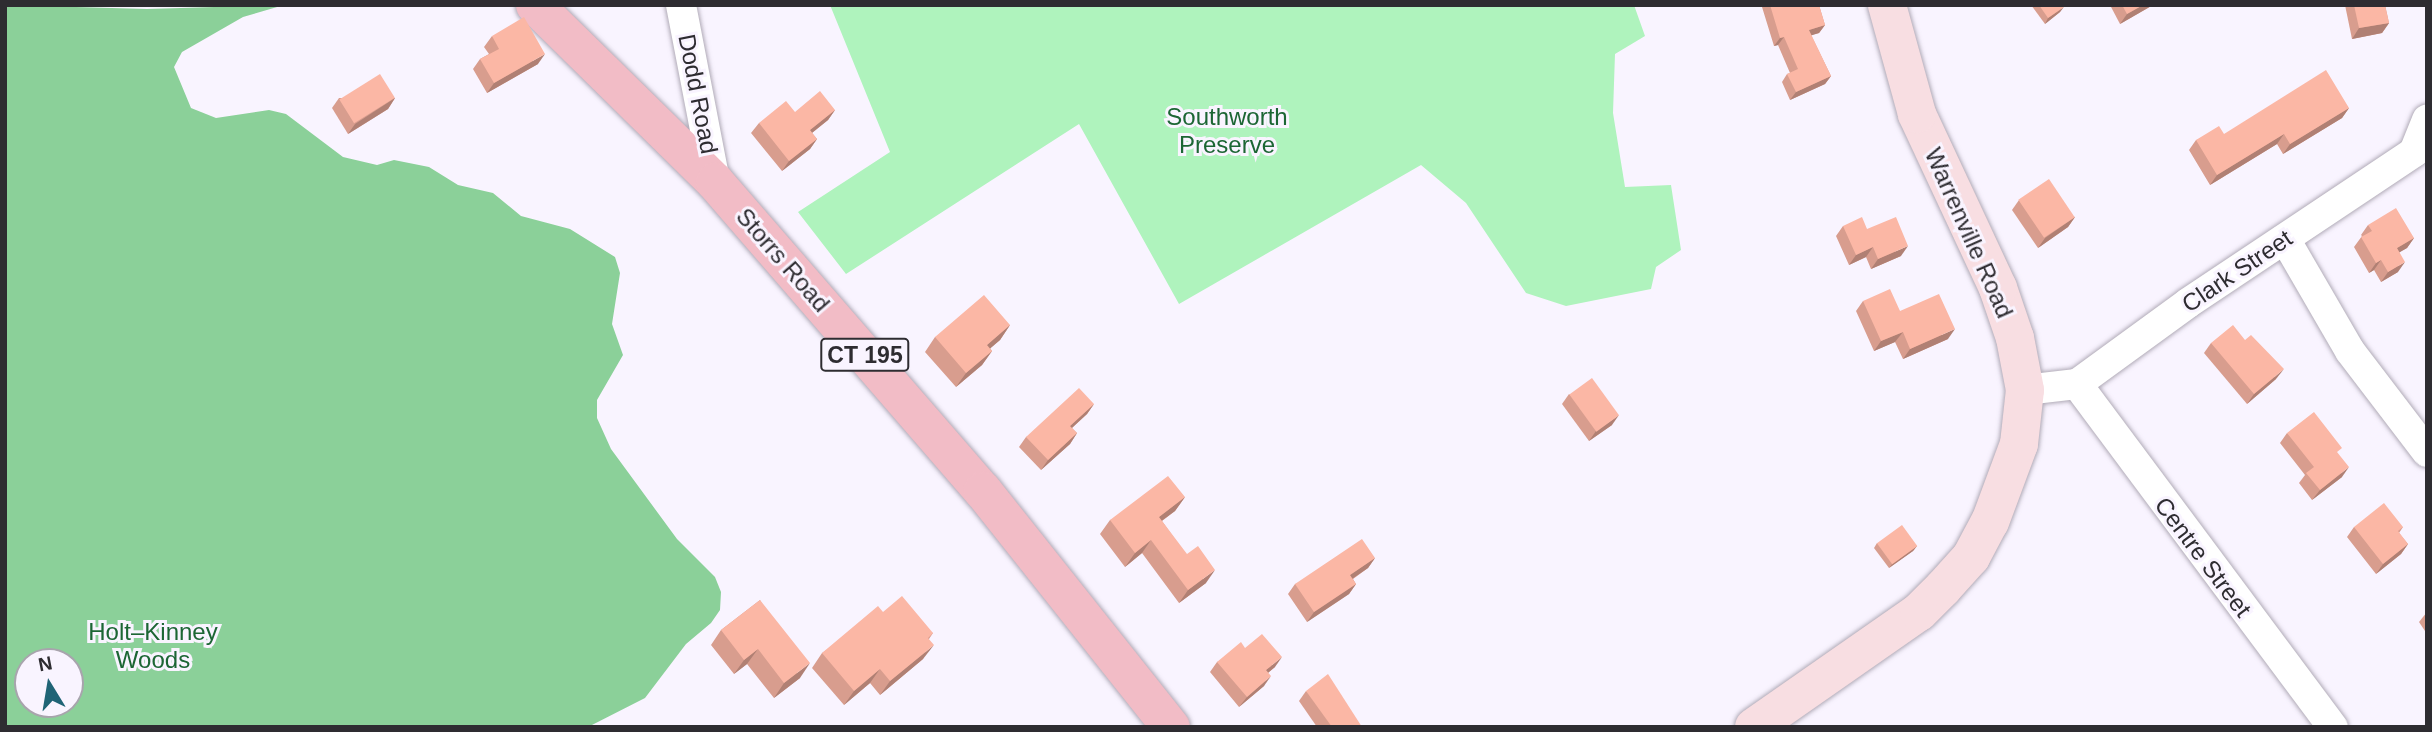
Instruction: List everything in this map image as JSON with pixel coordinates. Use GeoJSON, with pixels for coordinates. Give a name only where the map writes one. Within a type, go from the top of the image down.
{"type":"FeatureCollection","features":[{"type":"Feature","properties":{"kind":"main road","name":"Storrs Road"},"geometry":{"type":"LineString","coordinates":[[535,5],[715,182],[983,491],[1171,727]]}},
{"type":"Feature","properties":{"kind":"main road","name":"Warrenville Road"},"geometry":{"type":"LineString","coordinates":[[1754,727],[1919,612],[1971,557],[2008,483],[2025,390],[2015,338],[1998,288],[1917,114],[1887,5]]}},
{"type":"Feature","properties":{"kind":"street","name":"Dodd Road"},"geometry":{"type":"LineString","coordinates":[[681,5],[715,182]]}},
{"type":"Feature","properties":{"kind":"street","name":"Clark Street"},"geometry":{"type":"LineString","coordinates":[[2025,390],[2077,384],[2414,152],[2427,120]]}},
{"type":"Feature","properties":{"kind":"street"},"geometry":{"type":"LineString","coordinates":[[2285,239],[2350,351],[2427,452]]}},
{"type":"Feature","properties":{"kind":"street","name":"Centre Street"},"geometry":{"type":"LineString","coordinates":[[2077,384],[2333,727]]}},
{"type":"Feature","properties":{"kind":"green space","name":"Holt–Kinney Woods"},"geometry":{"type":"Polygon","coordinates":[[[5,5],[147,9],[284,5],[243,17],[182,52],[174,67],[191,108],[216,118],[269,110],[286,114],[343,157],[377,165],[394,160],[429,167],[458,185],[493,193],[521,216],[570,229],[615,257],[620,273],[612,324],[623,355],[597,400],[597,418],[611,449],[677,539],[715,577],[721,592],[720,610],[711,623],[686,644],[645,698],[588,727],[5,727],[5,5]]]}},
{"type":"Feature","properties":{"kind":"green space","name":"Southworth Preserve"},"geometry":{"type":"Polygon","coordinates":[[[830,5],[1634,5],[1645,36],[1615,54],[1613,113],[1625,187],[1671,185],[1681,250],[1656,267],[1651,289],[1566,306],[1526,293],[1466,203],[1421,165],[1179,304],[1079,124],[846,274],[798,212],[890,152],[830,5]]]}},
{"type":"Feature","properties":{"kind":"building"},"geometry":{"type":"Polygon","coordinates":[[[1770,5],[1819,5],[1825,25],[1809,30],[1831,76],[1796,92],[1787,74],[1798,69],[1784,37],[1780,38],[1770,5]]]}},
{"type":"Feature","properties":{"kind":"building"},"geometry":{"type":"Polygon","coordinates":[[[2039,5],[2063,5],[2064,7],[2048,18],[2039,5]]]}},
{"type":"Feature","properties":{"kind":"building"},"geometry":{"type":"Polygon","coordinates":[[[2122,5],[2143,5],[2127,14],[2122,5]]]}},
{"type":"Feature","properties":{"kind":"building"},"geometry":{"type":"Polygon","coordinates":[[[2354,5],[2385,5],[2389,23],[2359,28],[2354,5]]]}},
{"type":"Feature","properties":{"kind":"building"},"geometry":{"type":"Polygon","coordinates":[[[524,17],[545,54],[494,83],[480,59],[499,49],[492,36],[524,17]]]}},
{"type":"Feature","properties":{"kind":"building"},"geometry":{"type":"Polygon","coordinates":[[[2326,70],[2349,108],[2290,144],[2284,134],[2217,175],[2196,140],[2219,126],[2224,134],[2326,70]]]}},
{"type":"Feature","properties":{"kind":"building"},"geometry":{"type":"Polygon","coordinates":[[[380,74],[395,98],[354,123],[339,99],[380,74]]]}},
{"type":"Feature","properties":{"kind":"building"},"geometry":{"type":"Polygon","coordinates":[[[820,91],[835,110],[810,130],[817,139],[789,161],[759,123],[786,101],[795,112],[820,91]]]}},
{"type":"Feature","properties":{"kind":"building"},"geometry":{"type":"Polygon","coordinates":[[[2049,179],[2075,217],[2044,238],[2018,200],[2049,179]]]}},
{"type":"Feature","properties":{"kind":"building"},"geometry":{"type":"Polygon","coordinates":[[[2396,208],[2414,238],[2397,248],[2405,262],[2388,272],[2381,260],[2376,263],[2361,237],[2372,231],[2368,225],[2396,208]]]}},
{"type":"Feature","properties":{"kind":"building"},"geometry":{"type":"Polygon","coordinates":[[[1862,217],[1867,229],[1896,217],[1908,246],[1878,259],[1873,247],[1856,255],[1843,226],[1862,217]]]}},
{"type":"Feature","properties":{"kind":"building"},"geometry":{"type":"Polygon","coordinates":[[[1890,289],[1900,311],[1939,294],[1955,329],[1910,349],[1903,332],[1881,341],[1863,301],[1890,289]]]}},
{"type":"Feature","properties":{"kind":"building"},"geometry":{"type":"Polygon","coordinates":[[[984,295],[1010,325],[987,345],[992,351],[966,373],[935,337],[984,295]]]}},
{"type":"Feature","properties":{"kind":"building"},"geometry":{"type":"Polygon","coordinates":[[[2233,325],[2245,340],[2251,335],[2284,369],[2254,394],[2211,343],[2233,325]]]}},
{"type":"Feature","properties":{"kind":"building"},"geometry":{"type":"Polygon","coordinates":[[[1592,378],[1619,415],[1596,432],[1569,394],[1592,378]]]}},
{"type":"Feature","properties":{"kind":"building"},"geometry":{"type":"Polygon","coordinates":[[[1079,388],[1094,404],[1070,426],[1077,433],[1048,460],[1026,437],[1079,388]]]}},
{"type":"Feature","properties":{"kind":"building"},"geometry":{"type":"Polygon","coordinates":[[[2314,412],[2342,448],[2337,452],[2349,467],[2320,490],[2306,473],[2314,467],[2287,433],[2314,412]]]}},
{"type":"Feature","properties":{"kind":"building"},"geometry":{"type":"Polygon","coordinates":[[[1168,476],[1185,497],[1159,517],[1187,554],[1198,546],[1215,570],[1188,590],[1151,540],[1135,553],[1110,520],[1168,476]]]}},
{"type":"Feature","properties":{"kind":"building"},"geometry":{"type":"Polygon","coordinates":[[[2384,503],[2403,527],[2398,531],[2408,544],[2383,564],[2354,527],[2384,503]]]}},
{"type":"Feature","properties":{"kind":"building"},"geometry":{"type":"Polygon","coordinates":[[[1902,525],[1917,546],[1892,564],[1877,543],[1902,525]]]}},
{"type":"Feature","properties":{"kind":"building"},"geometry":{"type":"Polygon","coordinates":[[[1362,539],[1375,558],[1350,575],[1356,584],[1314,612],[1295,584],[1362,539]]]}},
{"type":"Feature","properties":{"kind":"building"},"geometry":{"type":"Polygon","coordinates":[[[902,596],[933,633],[928,638],[934,645],[890,681],[880,669],[854,691],[822,653],[878,606],[883,612],[902,596]]]}},
{"type":"Feature","properties":{"kind":"building"},"geometry":{"type":"Polygon","coordinates":[[[760,600],[810,663],[784,683],[758,649],[744,660],[721,630],[760,600]]]}},
{"type":"Feature","properties":{"kind":"building"},"geometry":{"type":"Polygon","coordinates":[[[1262,634],[1282,657],[1266,670],[1271,676],[1247,697],[1217,662],[1241,642],[1245,648],[1262,634]]]}},
{"type":"Feature","properties":{"kind":"building"},"geometry":{"type":"Polygon","coordinates":[[[1328,674],[1362,727],[1332,727],[1306,691],[1328,674]]]}}]}
